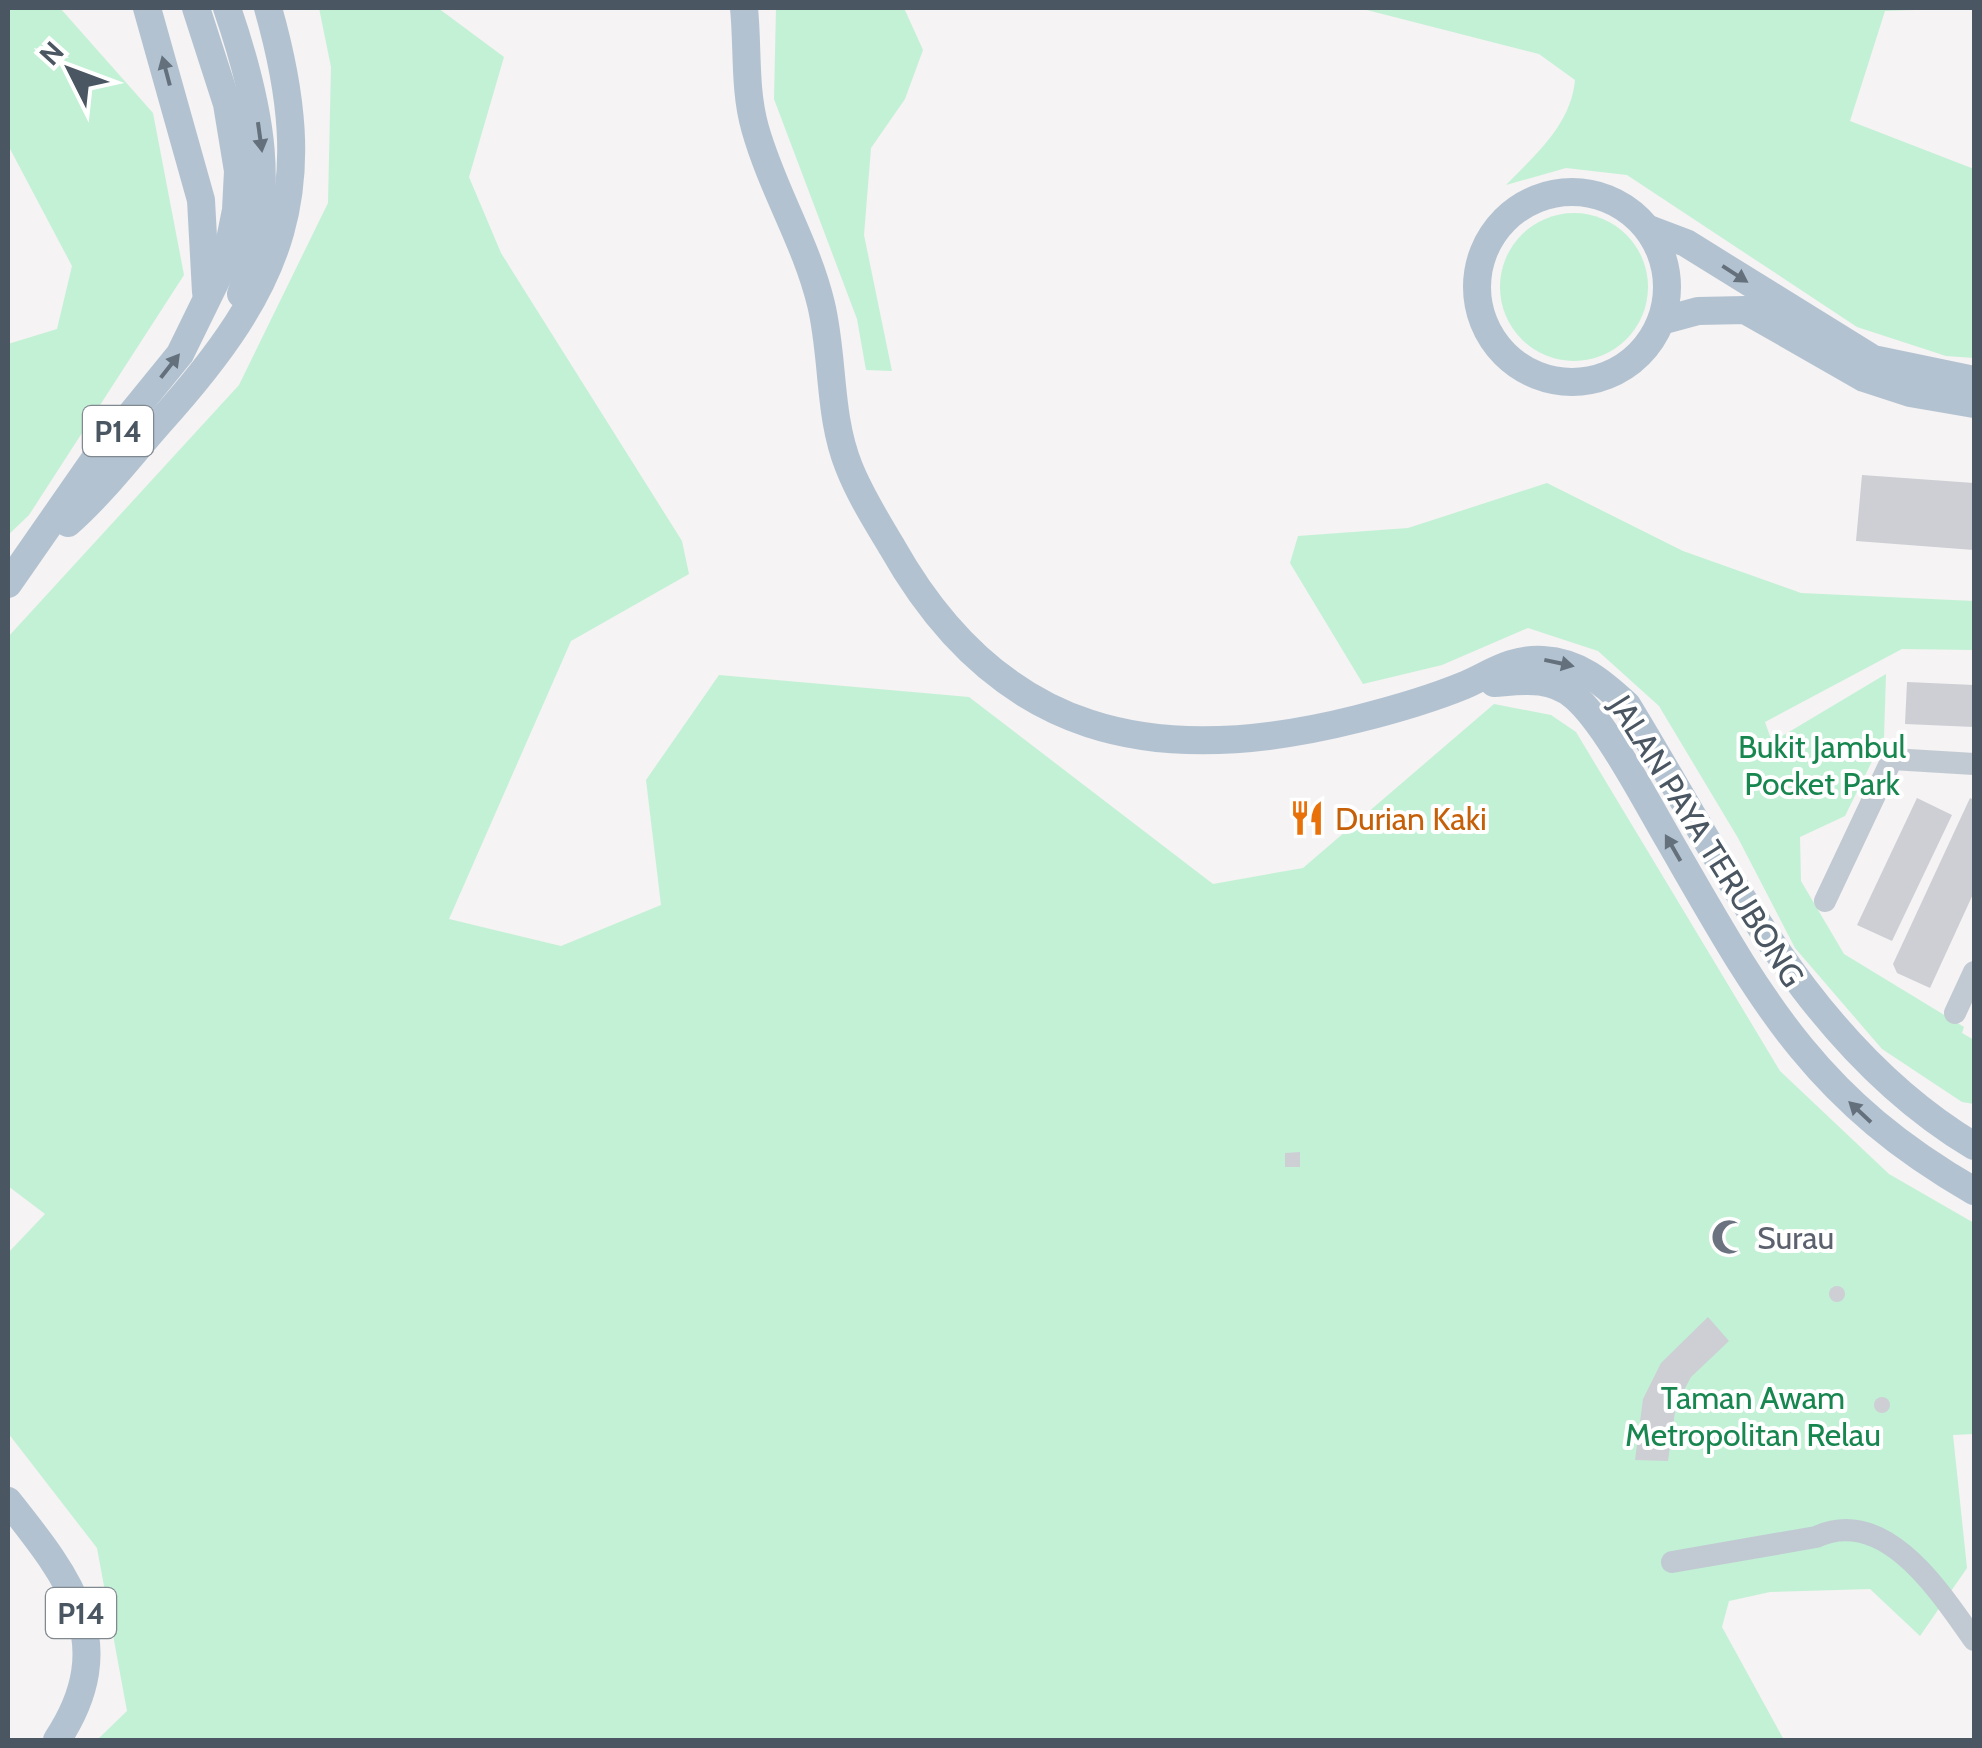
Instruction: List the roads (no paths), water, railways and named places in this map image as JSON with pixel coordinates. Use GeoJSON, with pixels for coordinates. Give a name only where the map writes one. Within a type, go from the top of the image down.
{"type":"FeatureCollection","features":[{"type":"Feature","properties":{"kind":"main road","name":"P14"},"geometry":{"type":"LineString","coordinates":[[8,584],[30,558],[97,456],[180,354],[205,304],[207,255],[201,200],[147,8]]}},
{"type":"Feature","properties":{"kind":"main road"},"geometry":{"type":"LineString","coordinates":[[196,8],[227,104],[238,170],[236,210],[226,260],[205,304]]}},
{"type":"Feature","properties":{"kind":"main road"},"geometry":{"type":"LineString","coordinates":[[216,355],[258,244],[265,199],[255,106],[227,8]]}},
{"type":"Feature","properties":{"kind":"main road","name":"P14"},"geometry":{"type":"LineString","coordinates":[[30,558],[79,514],[216,355],[251,306],[276,256],[286,217],[292,122],[284,64],[268,8]]}},
{"type":"Feature","properties":{"kind":"main road"},"geometry":{"type":"LineString","coordinates":[[744,8],[754,124],[810,263],[822,309],[836,419],[849,467],[910,580],[964,648],[1001,680],[1064,714],[1134,737],[1194,742],[1356,720],[1468,684]]}},
{"type":"Feature","properties":{"kind":"main road"},"geometry":{"type":"LineString","coordinates":[[1569,191],[1599,195],[1627,208],[1649,229],[1663,258],[1668,289],[1661,321],[1637,355],[1601,378],[1573,382],[1545,379],[1519,367],[1498,348],[1484,324],[1476,294],[1479,263],[1492,235],[1512,212],[1539,197],[1569,191]]}},
{"type":"Feature","properties":{"kind":"main road"},"geometry":{"type":"LineString","coordinates":[[1649,229],[1686,243],[1873,359],[1974,380]]}},
{"type":"Feature","properties":{"kind":"main road"},"geometry":{"type":"LineString","coordinates":[[1661,321],[1698,311],[1744,310],[1864,378],[1910,394],[1974,404]]}},
{"type":"Feature","properties":{"kind":"main road","name":"JALAN PAYA TERUBONG"},"geometry":{"type":"LineString","coordinates":[[1468,684],[1510,662],[1541,659],[1572,664],[1600,680],[1626,705],[1792,978],[1884,1079],[1938,1125],[1974,1146]]}},
{"type":"Feature","properties":{"kind":"main road","name":"JALAN PAYA TERUBONG"},"geometry":{"type":"LineString","coordinates":[[1468,684],[1523,679],[1552,684],[1574,696],[1643,796],[1738,958],[1796,1046],[1880,1130],[1974,1191]]}},
{"type":"Feature","properties":{"kind":"main road"},"geometry":{"type":"LineString","coordinates":[[1938,1125],[1974,1129]]}},
{"type":"Feature","properties":{"kind":"main road"},"geometry":{"type":"LineString","coordinates":[[1938,1170],[1974,1179]]}},
{"type":"Feature","properties":{"kind":"main road","name":"P14"},"geometry":{"type":"LineString","coordinates":[[8,1500],[73,1589],[84,1620],[87,1673],[72,1718],[57,1740]]}},
{"type":"Feature","properties":{"kind":"street"},"geometry":{"type":"LineString","coordinates":[[1825,901],[1892,759],[1974,764]]}},
{"type":"Feature","properties":{"kind":"street"},"geometry":{"type":"LineString","coordinates":[[1956,1013],[1974,972]]}},
{"type":"Feature","properties":{"kind":"street"},"geometry":{"type":"LineString","coordinates":[[1672,1562],[1816,1538],[1835,1528],[1860,1532],[1892,1544],[1913,1563],[1974,1640]]}},
{"type":"Feature","properties":{"kind":"place","name":"Durian Kaki"},"geometry":{"type":"Point","coordinates":[1307,818]}},
{"type":"Feature","properties":{"kind":"place","name":"Surau"},"geometry":{"type":"Point","coordinates":[1729,1237]}},
{"type":"Feature","properties":{"kind":"park label","name":"Bukit Jambul Pocket Park"},"geometry":{"type":"Point","coordinates":[1822,764]}},
{"type":"Feature","properties":{"kind":"park label","name":"Taman Awam Metropolitan Relau"},"geometry":{"type":"Point","coordinates":[1753,1416]}}]}
